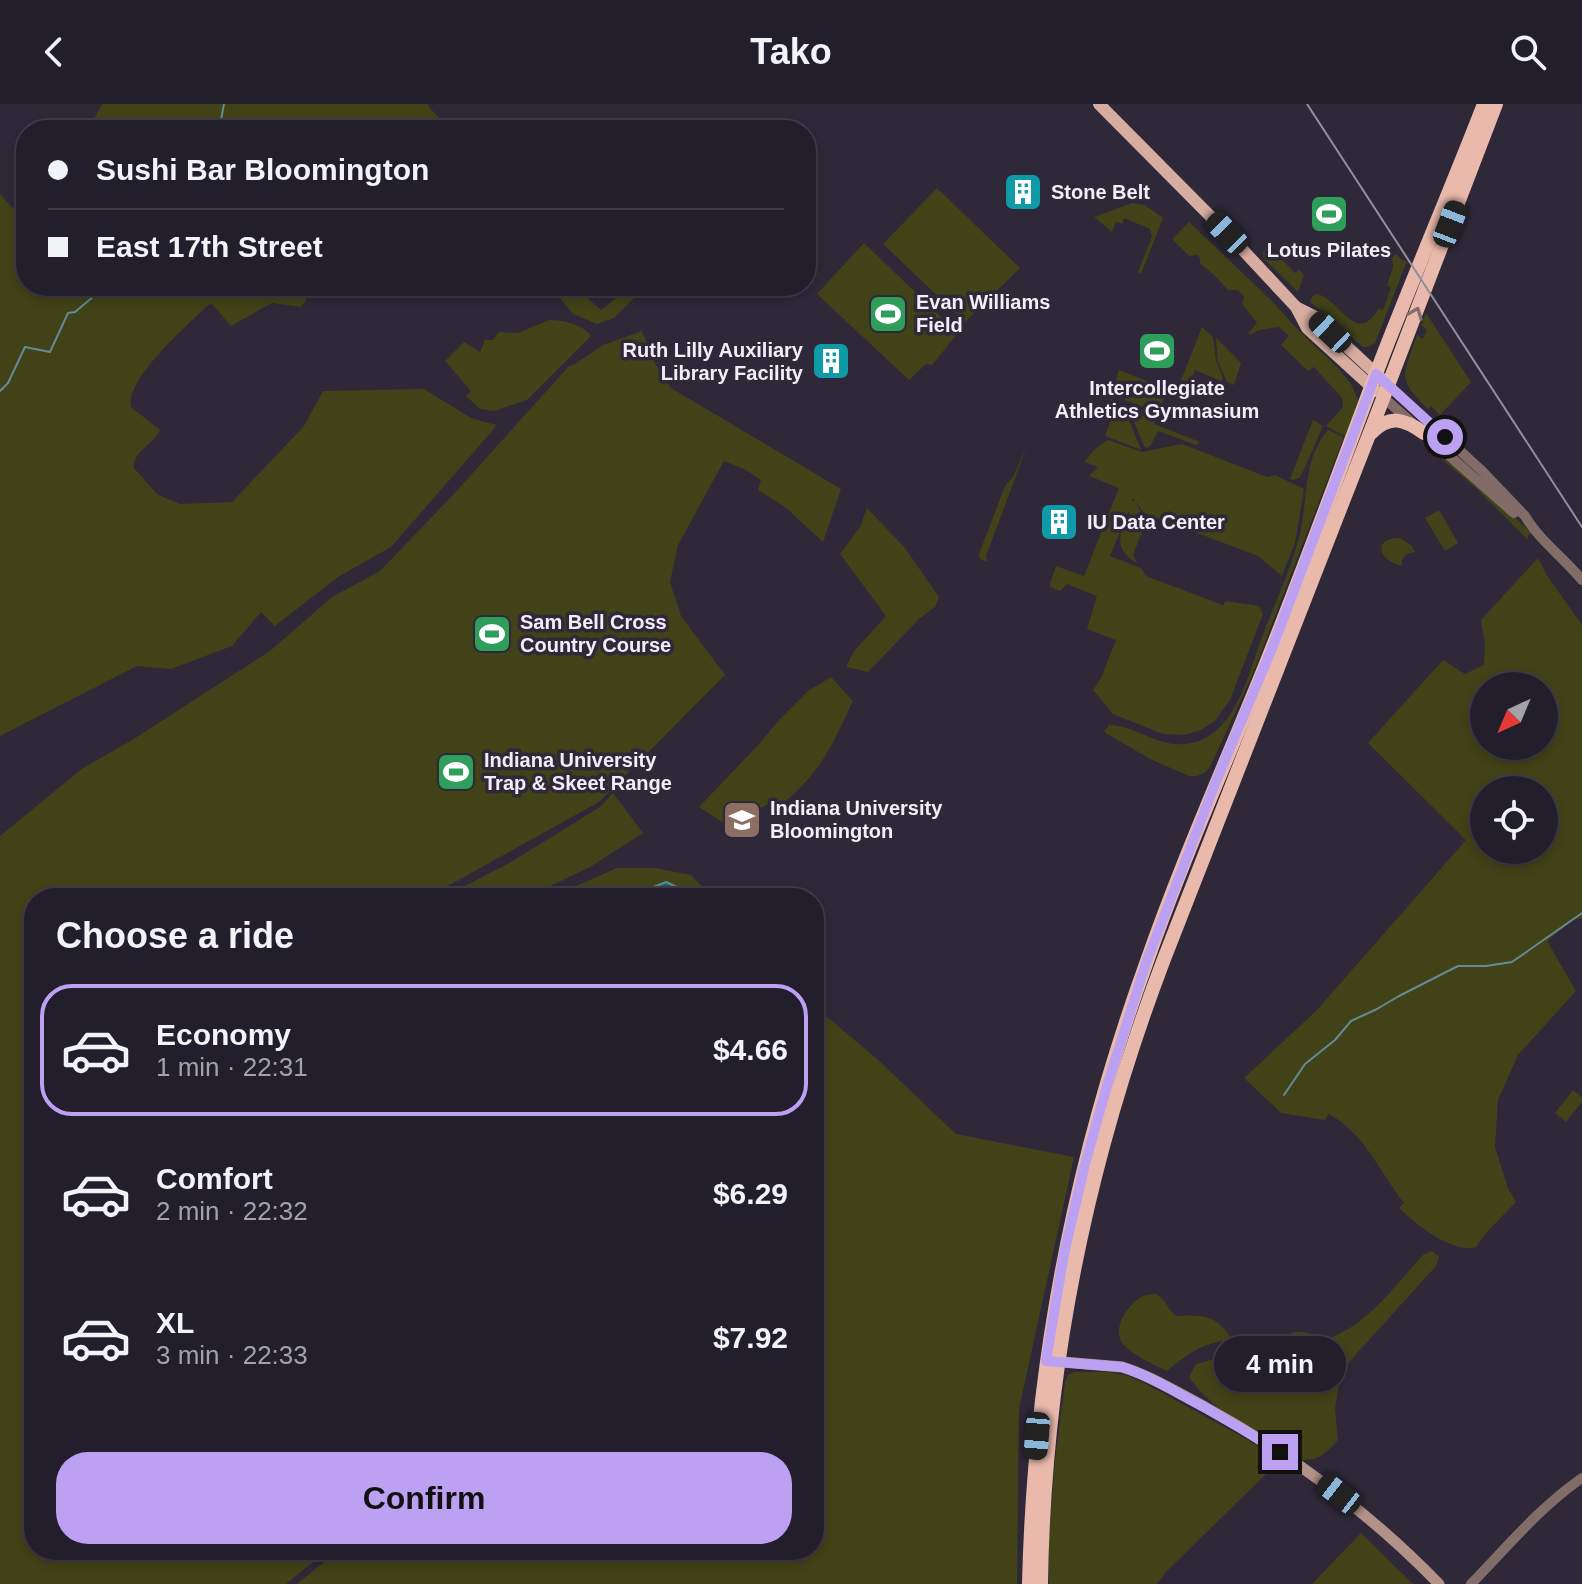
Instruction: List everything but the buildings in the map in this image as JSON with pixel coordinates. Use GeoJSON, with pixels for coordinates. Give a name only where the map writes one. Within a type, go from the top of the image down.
{"type":"FeatureCollection","features":[{"type":"Feature","properties":{"kind":"highway"},"geometry":{"type":"LineString","coordinates":[[1029,1584],[1034,1469],[1052,1361],[1064,1254],[1096,1123],[1146,963],[1484,104]]}},
{"type":"Feature","properties":{"kind":"highway"},"geometry":{"type":"LineString","coordinates":[[1041,1584],[1052,1361],[1084,1216],[1132,1045],[1496,104]]}},
{"type":"Feature","properties":{"kind":"highway"},"geometry":{"type":"LineString","coordinates":[[1367,440],[1377,427],[1391,420],[1424,433]]}},
{"type":"Feature","properties":{"kind":"main road"},"geometry":{"type":"LineString","coordinates":[[1099,104],[1296,307],[1314,316],[1386,392]]}},
{"type":"Feature","properties":{"kind":"main road"},"geometry":{"type":"LineString","coordinates":[[1052,1361],[1133,1370],[1233,1423],[1293,1460],[1350,1502],[1389,1534],[1439,1584]]}},
{"type":"Feature","properties":{"kind":"street"},"geometry":{"type":"LineString","coordinates":[[1386,392],[1424,433],[1529,523]]}},
{"type":"Feature","properties":{"kind":"street"},"geometry":{"type":"LineString","coordinates":[[1386,392],[1487,475],[1582,580]]}},
{"type":"Feature","properties":{"kind":"street"},"geometry":{"type":"LineString","coordinates":[[1471,1584],[1538,1515],[1582,1478]]}},
{"type":"Feature","properties":{"kind":"shaded area"},"geometry":{"type":"Polygon","coordinates":[[[102,104],[428,104],[441,120],[93,120],[102,104]]]}},
{"type":"Feature","properties":{"kind":"shaded area"},"geometry":{"type":"Polygon","coordinates":[[[937,188],[1020,268],[965,322],[883,244],[937,188]]]}},
{"type":"Feature","properties":{"kind":"shaded area"},"geometry":{"type":"Polygon","coordinates":[[[0,194],[16,211],[16,296],[304,296],[307,299],[301,307],[272,303],[231,326],[212,304],[207,306],[147,368],[132,395],[131,407],[160,430],[140,452],[134,468],[158,495],[180,504],[232,502],[304,426],[323,391],[424,389],[471,418],[496,425],[391,547],[338,577],[275,626],[261,612],[232,646],[171,669],[137,666],[0,736],[0,194]]]}},
{"type":"Feature","properties":{"kind":"shaded area"},"geometry":{"type":"Polygon","coordinates":[[[1132,203],[1145,205],[1163,218],[1141,274],[1138,272],[1152,237],[1150,229],[1124,218],[1122,224],[1116,222],[1112,232],[1094,217],[1132,203]]]}},
{"type":"Feature","properties":{"kind":"shaded area"},"geometry":{"type":"Polygon","coordinates":[[[1189,222],[1272,301],[1351,384],[1358,400],[1346,437],[1326,426],[1343,407],[1342,398],[1314,367],[1308,371],[1281,345],[1289,336],[1279,327],[1259,330],[1250,335],[1248,333],[1257,323],[1242,304],[1244,297],[1238,290],[1228,290],[1200,263],[1197,255],[1189,256],[1172,239],[1189,222]]]}},
{"type":"Feature","properties":{"kind":"shaded area","name":"Evan Williams Field"},"geometry":{"type":"Polygon","coordinates":[[[864,243],[958,333],[932,365],[926,364],[909,380],[817,294],[864,243]]]}},
{"type":"Feature","properties":{"kind":"shaded area"},"geometry":{"type":"Polygon","coordinates":[[[1269,246],[1295,273],[1299,270],[1304,275],[1298,292],[1264,259],[1263,252],[1269,246]]]}},
{"type":"Feature","properties":{"kind":"shaded area"},"geometry":{"type":"Polygon","coordinates":[[[1396,254],[1407,261],[1375,343],[1363,347],[1310,302],[1316,294],[1355,322],[1370,320],[1378,309],[1383,310],[1391,288],[1387,285],[1393,267],[1392,257],[1396,254]]]}},
{"type":"Feature","properties":{"kind":"shaded area"},"geometry":{"type":"Polygon","coordinates":[[[558,296],[585,296],[601,310],[618,296],[636,296],[614,318],[597,324],[573,314],[558,296]]]}},
{"type":"Feature","properties":{"kind":"shaded area"},"geometry":{"type":"Polygon","coordinates":[[[1426,313],[1471,382],[1440,415],[1431,406],[1428,409],[1411,390],[1405,375],[1417,335],[1423,339],[1427,330],[1421,325],[1426,313]]]}},
{"type":"Feature","properties":{"kind":"shaded area"},"geometry":{"type":"Polygon","coordinates":[[[549,320],[583,328],[591,336],[527,400],[494,411],[480,409],[466,396],[471,391],[445,361],[464,342],[480,352],[485,340],[493,340],[499,332],[518,333],[549,320]]]}},
{"type":"Feature","properties":{"kind":"shaded area"},"geometry":{"type":"Polygon","coordinates":[[[1202,327],[1213,337],[1216,360],[1223,378],[1221,381],[1195,370],[1190,380],[1181,389],[1178,388],[1202,327]]]}},
{"type":"Feature","properties":{"kind":"shaded area","name":"Sam Bell Cross Country Course"},"geometry":{"type":"Polygon","coordinates":[[[642,331],[655,363],[671,388],[841,489],[823,542],[785,507],[758,490],[761,480],[724,461],[678,545],[670,582],[681,616],[725,675],[599,802],[444,888],[24,888],[24,1560],[315,1560],[286,1584],[0,1584],[0,836],[83,768],[270,651],[332,597],[380,571],[569,366],[603,345],[642,331]]]}},
{"type":"Feature","properties":{"kind":"shaded area"},"geometry":{"type":"Polygon","coordinates":[[[1216,338],[1241,363],[1234,385],[1227,382],[1218,362],[1216,338]]]}},
{"type":"Feature","properties":{"kind":"shaded area"},"geometry":{"type":"Polygon","coordinates":[[[1119,370],[1172,391],[1172,398],[1165,396],[1158,413],[1125,400],[1116,379],[1119,370]]]}},
{"type":"Feature","properties":{"kind":"shaded area"},"geometry":{"type":"Polygon","coordinates":[[[1117,402],[1124,407],[1141,450],[1105,436],[1117,402]]]}},
{"type":"Feature","properties":{"kind":"shaded area"},"geometry":{"type":"Polygon","coordinates":[[[1127,405],[1157,416],[1154,424],[1200,442],[1196,445],[1158,431],[1147,448],[1127,405]]]}},
{"type":"Feature","properties":{"kind":"shaded area"},"geometry":{"type":"Polygon","coordinates":[[[1313,420],[1323,426],[1301,475],[1298,479],[1290,479],[1313,420]]]}},
{"type":"Feature","properties":{"kind":"shaded area"},"geometry":{"type":"Polygon","coordinates":[[[1328,430],[1343,439],[1252,676],[1210,767],[1197,776],[1189,776],[1150,759],[1104,732],[1109,725],[1119,726],[1169,743],[1191,743],[1210,735],[1229,716],[1246,684],[1292,560],[1300,534],[1310,466],[1328,430]]]}},
{"type":"Feature","properties":{"kind":"shaded area"},"geometry":{"type":"Polygon","coordinates":[[[1416,437],[1469,477],[1532,533],[1528,535],[1528,540],[1478,490],[1416,437]]]}},
{"type":"Feature","properties":{"kind":"shaded area"},"geometry":{"type":"Polygon","coordinates":[[[1108,440],[1142,452],[1182,444],[1267,477],[1275,475],[1304,489],[1295,543],[1282,576],[1258,556],[1152,516],[1146,522],[1133,555],[1137,563],[1122,549],[1121,533],[1131,520],[1150,515],[1144,513],[1133,498],[1141,512],[1129,518],[1129,510],[1110,556],[1141,568],[1146,576],[1223,605],[1226,601],[1259,606],[1263,614],[1230,700],[1215,721],[1201,730],[1184,735],[1163,734],[1113,714],[1093,690],[1116,640],[1087,629],[1097,596],[1067,584],[1060,591],[1050,587],[1056,566],[1084,576],[1119,488],[1089,476],[1098,467],[1084,462],[1108,440]]]}},
{"type":"Feature","properties":{"kind":"shaded area"},"geometry":{"type":"Polygon","coordinates":[[[1027,446],[986,556],[987,562],[980,559],[979,554],[1005,486],[1013,477],[1027,446]]]}},
{"type":"Feature","properties":{"kind":"shaded area"},"geometry":{"type":"Polygon","coordinates":[[[867,508],[905,548],[939,597],[935,607],[919,619],[868,672],[846,667],[854,651],[886,616],[840,554],[860,527],[867,508]]]}},
{"type":"Feature","properties":{"kind":"shaded area"},"geometry":{"type":"Polygon","coordinates":[[[1439,510],[1458,543],[1445,551],[1425,518],[1439,510]]]}},
{"type":"Feature","properties":{"kind":"shaded area"},"geometry":{"type":"Polygon","coordinates":[[[1400,538],[1415,552],[1405,556],[1402,566],[1388,560],[1382,550],[1385,542],[1400,538]]]}},
{"type":"Feature","properties":{"kind":"shaded area"},"geometry":{"type":"Polygon","coordinates":[[[1538,558],[1582,625],[1582,918],[1573,920],[1547,941],[1576,991],[1518,1055],[1498,1100],[1495,1147],[1508,1188],[1516,1202],[1476,1247],[1467,1248],[1435,1236],[1399,1208],[1404,1203],[1363,1143],[1342,1123],[1329,1114],[1325,1120],[1281,1113],[1244,1078],[1316,1011],[1466,840],[1368,743],[1443,660],[1465,674],[1484,665],[1481,620],[1538,558]]]}},
{"type":"Feature","properties":{"kind":"shaded area"},"geometry":{"type":"Polygon","coordinates":[[[831,677],[853,701],[825,756],[798,790],[785,802],[774,802],[763,807],[745,822],[722,822],[699,807],[808,691],[831,677]]]}},
{"type":"Feature","properties":{"kind":"shaded area"},"geometry":{"type":"Polygon","coordinates":[[[613,793],[643,833],[590,867],[546,888],[461,888],[511,862],[600,807],[613,793]]]}},
{"type":"Feature","properties":{"kind":"shaded area"},"geometry":{"type":"Polygon","coordinates":[[[617,868],[655,868],[691,875],[703,888],[572,888],[617,868]]]}},
{"type":"Feature","properties":{"kind":"shaded area"},"geometry":{"type":"Polygon","coordinates":[[[666,882],[679,888],[652,888],[666,882]]]}},
{"type":"Feature","properties":{"kind":"shaded area"},"geometry":{"type":"Polygon","coordinates":[[[824,1014],[876,1058],[956,1134],[1074,1157],[1019,1409],[1017,1584],[297,1584],[327,1560],[824,1560],[824,1014]]]}},
{"type":"Feature","properties":{"kind":"shaded area"},"geometry":{"type":"Polygon","coordinates":[[[1573,1090],[1582,1097],[1582,1102],[1566,1122],[1555,1113],[1573,1090]]]}},
{"type":"Feature","properties":{"kind":"shaded area"},"geometry":{"type":"Polygon","coordinates":[[[1432,1251],[1439,1257],[1436,1266],[1350,1361],[1339,1383],[1335,1409],[1338,1440],[1320,1457],[1296,1459],[1224,1412],[1189,1377],[1196,1364],[1267,1345],[1292,1333],[1327,1337],[1337,1335],[1362,1320],[1423,1255],[1432,1251]]]}},
{"type":"Feature","properties":{"kind":"shaded area"},"geometry":{"type":"Polygon","coordinates":[[[1156,1294],[1176,1316],[1215,1321],[1232,1340],[1197,1350],[1167,1371],[1137,1355],[1123,1344],[1120,1324],[1137,1300],[1156,1294]]]}},
{"type":"Feature","properties":{"kind":"shaded area"},"geometry":{"type":"Polygon","coordinates":[[[1074,1372],[1108,1372],[1146,1384],[1292,1467],[1268,1472],[1157,1584],[1049,1584],[1055,1459],[1065,1383],[1068,1375],[1074,1372]]]}},
{"type":"Feature","properties":{"kind":"shaded area"},"geometry":{"type":"Polygon","coordinates":[[[1361,1533],[1413,1584],[1312,1584],[1361,1533]]]}},
{"type":"Feature","properties":{"kind":"waterway"},"geometry":{"type":"LineString","coordinates":[[221,120],[224,104]]}},
{"type":"Feature","properties":{"kind":"waterway"},"geometry":{"type":"LineString","coordinates":[[0,391],[8,383],[25,347],[50,352],[68,313],[75,312],[94,296]]}},
{"type":"Feature","properties":{"kind":"waterway"},"geometry":{"type":"LineString","coordinates":[[1284,1095],[1305,1064],[1335,1040],[1351,1021],[1458,966],[1512,962],[1582,913]]}},
{"type":"Feature","properties":{"kind":"railway"},"geometry":{"type":"LineString","coordinates":[[1307,104],[1582,527]]}},
{"type":"Feature","properties":{"kind":"place","name":"Stone Belt"},"geometry":{"type":"Point","coordinates":[1023,192]}},
{"type":"Feature","properties":{"kind":"place","name":"Lotus Pilates"},"geometry":{"type":"Point","coordinates":[1329,214]}},
{"type":"Feature","properties":{"kind":"place","name":"Evan Williams Field"},"geometry":{"type":"Point","coordinates":[888,314]}},
{"type":"Feature","properties":{"kind":"place","name":"Intercollegiate Athletics Gymnasium"},"geometry":{"type":"Point","coordinates":[1157,351]}},
{"type":"Feature","properties":{"kind":"place","name":"Ruth Lilly Auxiliary Library Facility"},"geometry":{"type":"Point","coordinates":[831,361]}},
{"type":"Feature","properties":{"kind":"place","name":"IU Data Center"},"geometry":{"type":"Point","coordinates":[1059,522]}},
{"type":"Feature","properties":{"kind":"place","name":"Sam Bell Cross Country Course"},"geometry":{"type":"Point","coordinates":[492,634]}},
{"type":"Feature","properties":{"kind":"place","name":"Indiana University Trap & Skeet Range"},"geometry":{"type":"Point","coordinates":[456,772]}},
{"type":"Feature","properties":{"kind":"place","name":"Indiana University Bloomington"},"geometry":{"type":"Point","coordinates":[742,820]}},
{"type":"Feature","properties":{"kind":"route"},"geometry":{"type":"LineString","coordinates":[[1280,1452],[1233,1423],[1133,1370],[1046,1361],[1052,1320],[1067,1239],[1092,1138],[1146,963],[1217,779],[1273,646],[1376,374],[1445,437]]}}]}
